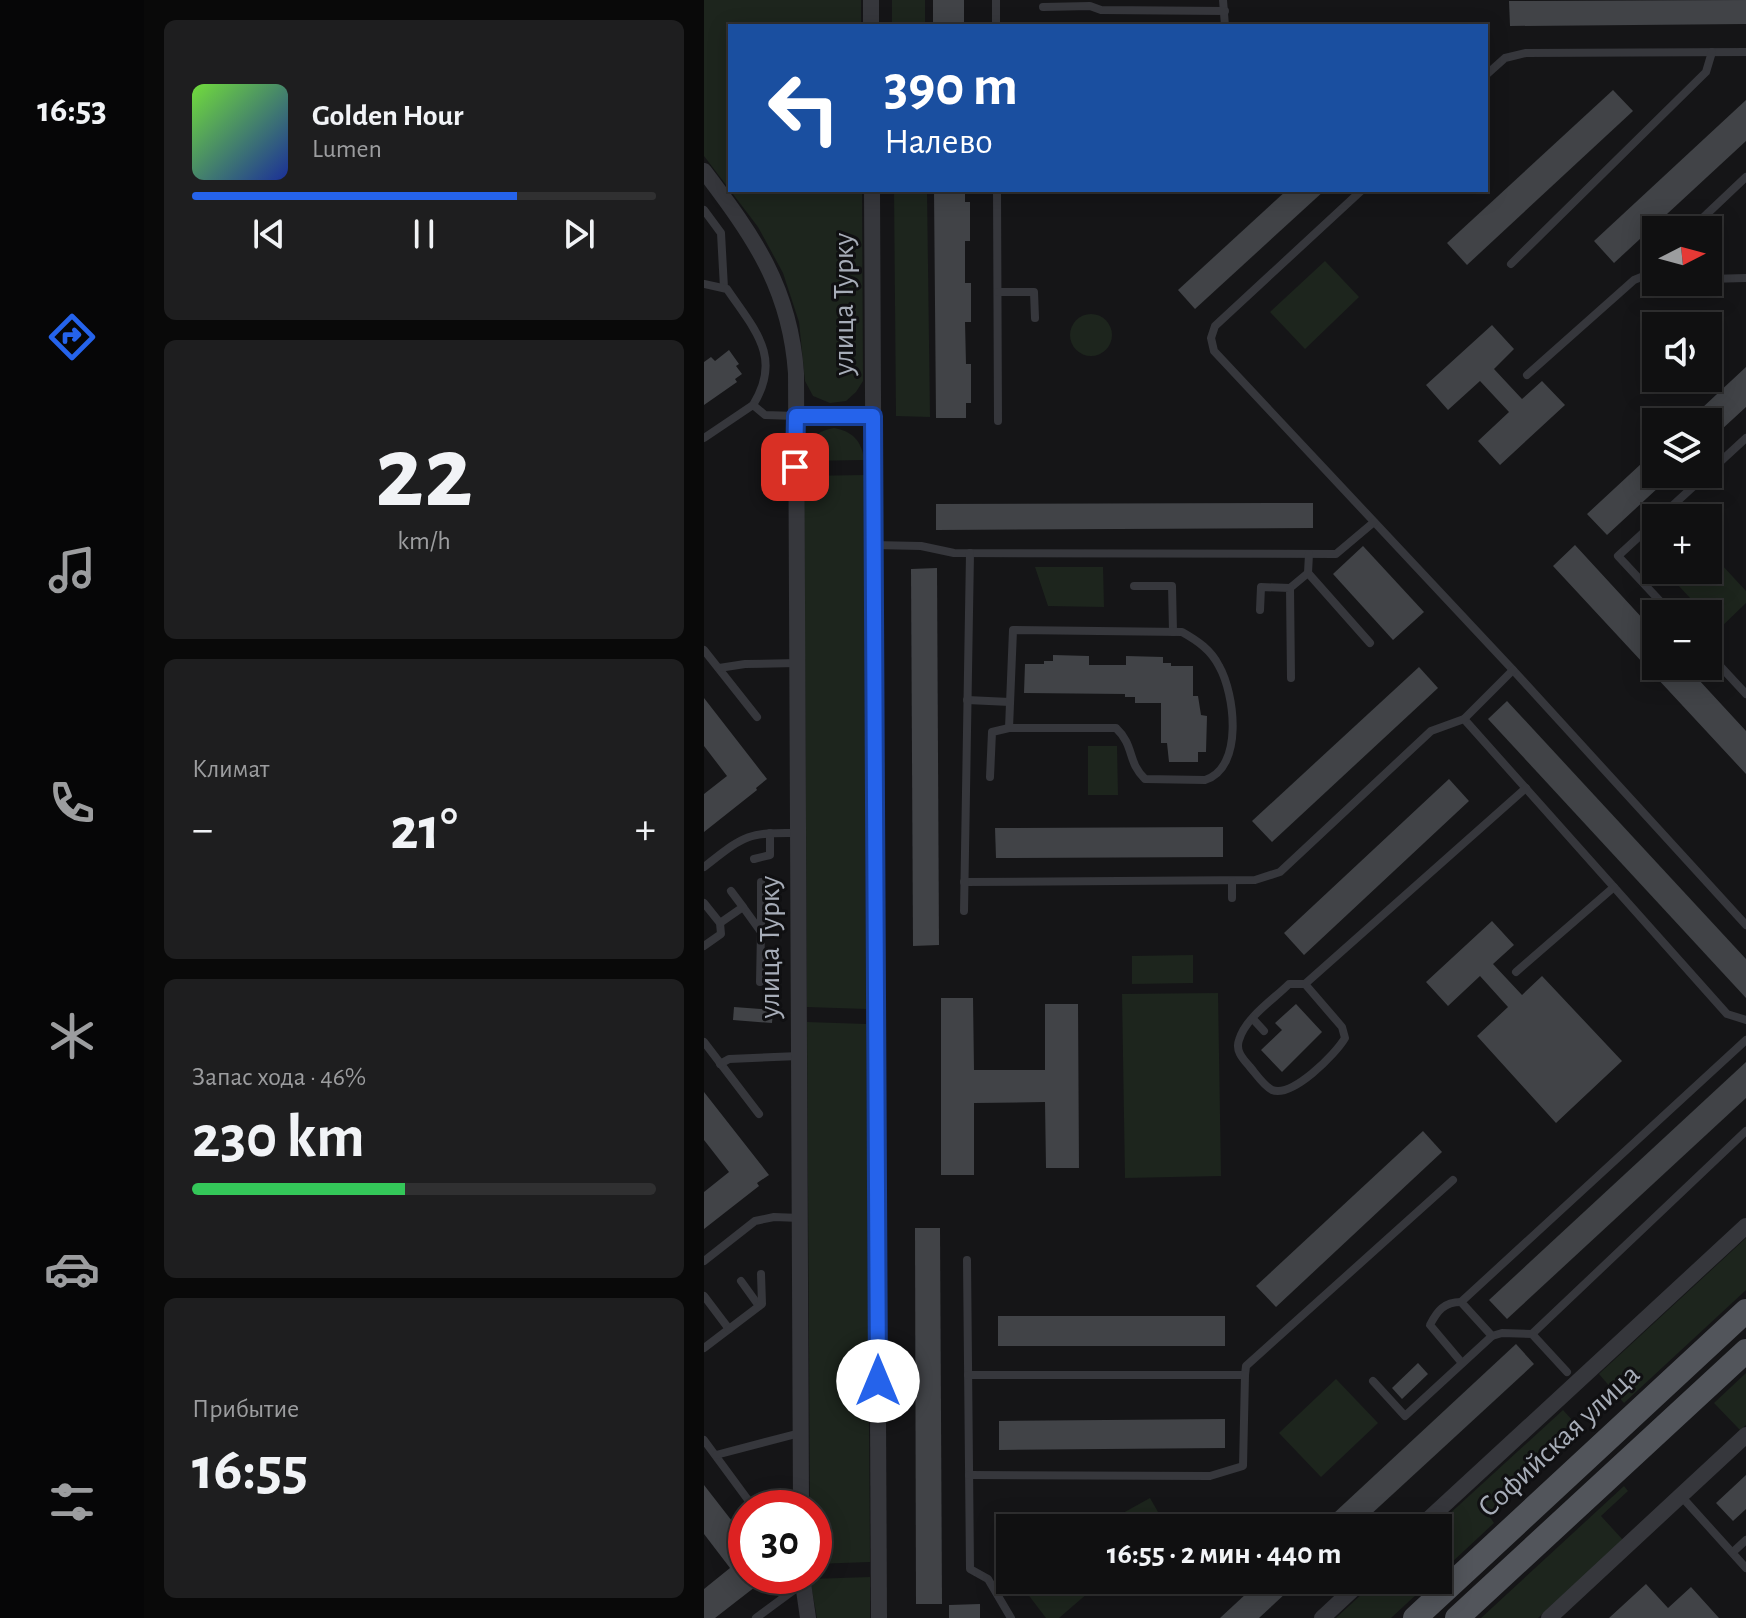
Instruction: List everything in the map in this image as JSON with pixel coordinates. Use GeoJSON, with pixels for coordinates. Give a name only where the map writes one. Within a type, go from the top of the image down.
{"type":"FeatureCollection","features":[{"type":"Feature","properties":{"kind":"main road","name":"Софийская улица"},"geometry":{"type":"LineString","coordinates":[[1415,1618],[1746,1311]]}},
{"type":"Feature","properties":{"kind":"main road","name":"Софийская улица"},"geometry":{"type":"LineString","coordinates":[[1457,1618],[1746,1351]]}},
{"type":"Feature","properties":{"kind":"street"},"geometry":{"type":"LineString","coordinates":[[871,0],[871,24]]}},
{"type":"Feature","properties":{"kind":"street","name":"улица Турку"},"geometry":{"type":"LineString","coordinates":[[704,171],[755,240],[783,298],[794,347],[801,1490]]}},
{"type":"Feature","properties":{"kind":"street","name":"улица Турку"},"geometry":{"type":"LineString","coordinates":[[872,192],[879,1618]]}},
{"type":"Feature","properties":{"kind":"street"},"geometry":{"type":"LineString","coordinates":[[796,416],[873,416]]}},
{"type":"Feature","properties":{"kind":"street"},"geometry":{"type":"LineString","coordinates":[[1434,1514],[1746,1226]]}},
{"type":"Feature","properties":{"kind":"street"},"geometry":{"type":"LineString","coordinates":[[1549,1618],[1746,1435]]}},
{"type":"Feature","properties":{"kind":"street"},"geometry":{"type":"LineString","coordinates":[[804,1594],[808,1618]]}},
{"type":"Feature","properties":{"kind":"street"},"geometry":{"type":"LineString","coordinates":[[1322,1618],[1348,1594]]}},
{"type":"Feature","properties":{"kind":"lane"},"geometry":{"type":"LineString","coordinates":[[996,0],[996,24]]}},
{"type":"Feature","properties":{"kind":"lane"},"geometry":{"type":"LineString","coordinates":[[1223,0],[1225,24]]}},
{"type":"Feature","properties":{"kind":"lane"},"geometry":{"type":"LineString","coordinates":[[1043,7],[1225,11]]}},
{"type":"Feature","properties":{"kind":"lane"},"geometry":{"type":"LineString","coordinates":[[1511,264],[1706,72],[1712,52]]}},
{"type":"Feature","properties":{"kind":"lane"},"geometry":{"type":"LineString","coordinates":[[1488,73],[1505,58],[1526,53],[1746,52]]}},
{"type":"Feature","properties":{"kind":"lane"},"geometry":{"type":"LineString","coordinates":[[1705,216],[1746,177]]}},
{"type":"Feature","properties":{"kind":"lane"},"geometry":{"type":"LineString","coordinates":[[997,192],[998,421]]}},
{"type":"Feature","properties":{"kind":"lane"},"geometry":{"type":"LineString","coordinates":[[1360,192],[1215,326],[1211,338],[1214,351],[1513,670],[1746,925]]}},
{"type":"Feature","properties":{"kind":"lane"},"geometry":{"type":"LineString","coordinates":[[704,210],[721,233],[724,288],[758,334],[766,355],[767,372],[763,389],[753,405],[704,438]]}},
{"type":"Feature","properties":{"kind":"lane"},"geometry":{"type":"LineString","coordinates":[[1527,375],[1634,280],[1642,277]]}},
{"type":"Feature","properties":{"kind":"lane"},"geometry":{"type":"LineString","coordinates":[[1722,279],[1746,278]]}},
{"type":"Feature","properties":{"kind":"lane"},"geometry":{"type":"LineString","coordinates":[[704,284],[724,288]]}},
{"type":"Feature","properties":{"kind":"lane"},"geometry":{"type":"LineString","coordinates":[[998,292],[1034,292],[1035,318]]}},
{"type":"Feature","properties":{"kind":"lane"},"geometry":{"type":"LineString","coordinates":[[753,405],[765,415],[796,416]]}},
{"type":"Feature","properties":{"kind":"lane"},"geometry":{"type":"LineString","coordinates":[[1722,460],[1746,438]]}},
{"type":"Feature","properties":{"kind":"lane"},"geometry":{"type":"LineString","coordinates":[[1675,504],[1691,488]]}},
{"type":"Feature","properties":{"kind":"lane"},"geometry":{"type":"LineString","coordinates":[[873,545],[921,546],[954,553],[1336,554],[1374,522]]}},
{"type":"Feature","properties":{"kind":"lane"},"geometry":{"type":"LineString","coordinates":[[1642,534],[1618,556],[1642,582]]}},
{"type":"Feature","properties":{"kind":"lane"},"geometry":{"type":"LineString","coordinates":[[964,911],[970,553]]}},
{"type":"Feature","properties":{"kind":"lane"},"geometry":{"type":"LineString","coordinates":[[1309,554],[1308,573],[1370,643]]}},
{"type":"Feature","properties":{"kind":"lane"},"geometry":{"type":"LineString","coordinates":[[1260,610],[1261,587],[1290,588],[1308,573]]}},
{"type":"Feature","properties":{"kind":"lane"},"geometry":{"type":"LineString","coordinates":[[1644,584],[1659,600]]}},
{"type":"Feature","properties":{"kind":"lane"},"geometry":{"type":"LineString","coordinates":[[1134,586],[1172,586],[1173,632]]}},
{"type":"Feature","properties":{"kind":"lane"},"geometry":{"type":"LineString","coordinates":[[1290,588],[1291,678]]}},
{"type":"Feature","properties":{"kind":"lane"},"geometry":{"type":"LineString","coordinates":[[990,777],[992,732],[1009,728],[1116,728],[1127,739],[1135,770],[1145,779],[1214,778],[1228,761],[1231,750],[1231,712],[1219,665],[1199,642],[1182,632],[1013,630],[1009,728]]}},
{"type":"Feature","properties":{"kind":"lane"},"geometry":{"type":"LineString","coordinates":[[704,650],[757,717]]}},
{"type":"Feature","properties":{"kind":"lane"},"geometry":{"type":"LineString","coordinates":[[719,668],[797,663]]}},
{"type":"Feature","properties":{"kind":"lane"},"geometry":{"type":"LineString","coordinates":[[1722,668],[1746,694]]}},
{"type":"Feature","properties":{"kind":"lane"},"geometry":{"type":"LineString","coordinates":[[964,882],[1232,881],[1255,880],[1280,872],[1431,731],[1464,719],[1513,670]]}},
{"type":"Feature","properties":{"kind":"lane"},"geometry":{"type":"LineString","coordinates":[[967,700],[1010,702]]}},
{"type":"Feature","properties":{"kind":"lane"},"geometry":{"type":"LineString","coordinates":[[1464,719],[1727,1014],[1746,1020]]}},
{"type":"Feature","properties":{"kind":"lane"},"geometry":{"type":"LineString","coordinates":[[1305,984],[1342,1027],[1345,1038],[1339,1048],[1293,1088],[1283,1092],[1269,1089],[1241,1057],[1237,1045],[1253,1019],[1289,984],[1305,984],[1526,788]]}},
{"type":"Feature","properties":{"kind":"lane"},"geometry":{"type":"LineString","coordinates":[[754,859],[770,855],[770,833]]}},
{"type":"Feature","properties":{"kind":"lane"},"geometry":{"type":"LineString","coordinates":[[704,867],[740,839],[752,834],[797,833]]}},
{"type":"Feature","properties":{"kind":"lane"},"geometry":{"type":"LineString","coordinates":[[1232,881],[1232,898]]}},
{"type":"Feature","properties":{"kind":"lane"},"geometry":{"type":"LineString","coordinates":[[760,982],[761,882]]}},
{"type":"Feature","properties":{"kind":"lane"},"geometry":{"type":"LineString","coordinates":[[1516,972],[1614,887]]}},
{"type":"Feature","properties":{"kind":"lane"},"geometry":{"type":"LineString","coordinates":[[731,891],[761,932]]}},
{"type":"Feature","properties":{"kind":"lane"},"geometry":{"type":"LineString","coordinates":[[704,903],[720,923],[721,934],[704,946]]}},
{"type":"Feature","properties":{"kind":"lane"},"geometry":{"type":"LineString","coordinates":[[720,923],[743,907]]}},
{"type":"Feature","properties":{"kind":"lane"},"geometry":{"type":"LineString","coordinates":[[1253,1019],[1264,1031]]}},
{"type":"Feature","properties":{"kind":"lane"},"geometry":{"type":"LineString","coordinates":[[1462,1363],[1430,1325],[1436,1313],[1450,1302],[1461,1302],[1746,1040]]}},
{"type":"Feature","properties":{"kind":"lane"},"geometry":{"type":"LineString","coordinates":[[704,1042],[759,1114]]}},
{"type":"Feature","properties":{"kind":"lane"},"geometry":{"type":"LineString","coordinates":[[720,1064],[729,1059],[799,1056]]}},
{"type":"Feature","properties":{"kind":"lane"},"geometry":{"type":"LineString","coordinates":[[1373,1381],[1405,1416],[1492,1336],[1502,1333],[1532,1334],[1746,1131]]}},
{"type":"Feature","properties":{"kind":"lane"},"geometry":{"type":"LineString","coordinates":[[969,1475],[1210,1476],[1243,1466],[1246,1366],[1453,1180]]}},
{"type":"Feature","properties":{"kind":"lane"},"geometry":{"type":"LineString","coordinates":[[704,1261],[755,1221],[774,1217],[800,1218]]}},
{"type":"Feature","properties":{"kind":"lane"},"geometry":{"type":"LineString","coordinates":[[967,1260],[970,1569],[988,1579],[1007,1615]]}},
{"type":"Feature","properties":{"kind":"lane"},"geometry":{"type":"LineString","coordinates":[[704,1348],[762,1304],[761,1274]]}},
{"type":"Feature","properties":{"kind":"lane"},"geometry":{"type":"LineString","coordinates":[[741,1281],[759,1306]]}},
{"type":"Feature","properties":{"kind":"lane"},"geometry":{"type":"LineString","coordinates":[[704,1296],[729,1329]]}},
{"type":"Feature","properties":{"kind":"lane"},"geometry":{"type":"LineString","coordinates":[[1461,1302],[1492,1336]]}},
{"type":"Feature","properties":{"kind":"lane"},"geometry":{"type":"LineString","coordinates":[[1532,1334],[1567,1372]]}},
{"type":"Feature","properties":{"kind":"lane"},"geometry":{"type":"LineString","coordinates":[[968,1375],[1245,1375]]}},
{"type":"Feature","properties":{"kind":"lane"},"geometry":{"type":"LineString","coordinates":[[716,1455],[800,1433]]}},
{"type":"Feature","properties":{"kind":"lane"},"geometry":{"type":"LineString","coordinates":[[704,1440],[741,1490]]}},
{"type":"Feature","properties":{"kind":"lane"},"geometry":{"type":"LineString","coordinates":[[1681,1495],[1746,1568]]}},
{"type":"Feature","properties":{"kind":"lane"},"geometry":{"type":"LineString","coordinates":[[1733,1552],[1746,1540]]}},
{"type":"Feature","properties":{"kind":"lane"},"geometry":{"type":"LineString","coordinates":[[756,1618],[785,1594]]}},
{"type":"Feature","properties":{"kind":"shaded area"},"geometry":{"type":"Polygon","coordinates":[[[704,0],[861,0],[861,24],[728,24],[728,188],[704,156],[704,0]]]}},
{"type":"Feature","properties":{"kind":"shaded area"},"geometry":{"type":"Polygon","coordinates":[[[892,0],[925,0],[925,24],[892,24],[892,0]]]}},
{"type":"Feature","properties":{"kind":"shaded area"},"geometry":{"type":"Polygon","coordinates":[[[731,192],[862,192],[863,381],[846,401],[830,403],[813,396],[805,381],[799,322],[783,273],[758,227],[731,192]]]}},
{"type":"Feature","properties":{"kind":"shaded area"},"geometry":{"type":"Polygon","coordinates":[[[894,192],[927,192],[930,417],[896,416],[894,192]]]}},
{"type":"Feature","properties":{"kind":"shaded area"},"geometry":{"type":"Polygon","coordinates":[[[1325,261],[1359,297],[1305,349],[1270,312],[1325,261]]]}},
{"type":"Feature","properties":{"kind":"shaded area"},"geometry":{"type":"Polygon","coordinates":[[[1091,314],[1106,320],[1112,335],[1106,350],[1091,356],[1076,350],[1070,335],[1076,320],[1091,314]]]}},
{"type":"Feature","properties":{"kind":"shaded area"},"geometry":{"type":"Polygon","coordinates":[[[834,428],[855,438],[864,460],[804,461],[812,438],[834,428]]]}},
{"type":"Feature","properties":{"kind":"shaded area"},"geometry":{"type":"Polygon","coordinates":[[[864,475],[866,1009],[807,1007],[804,476],[864,475]]]}},
{"type":"Feature","properties":{"kind":"shaded area"},"geometry":{"type":"Polygon","coordinates":[[[1722,565],[1746,591],[1746,603],[1722,626],[1722,600],[1692,600],[1677,584],[1722,584],[1722,565]]]}},
{"type":"Feature","properties":{"kind":"shaded area"},"geometry":{"type":"Polygon","coordinates":[[[1035,567],[1103,567],[1104,607],[1048,606],[1035,567]]]}},
{"type":"Feature","properties":{"kind":"shaded area"},"geometry":{"type":"Polygon","coordinates":[[[1088,746],[1117,746],[1118,795],[1088,795],[1088,746]]]}},
{"type":"Feature","properties":{"kind":"shaded area"},"geometry":{"type":"Polygon","coordinates":[[[1193,955],[1193,983],[1132,984],[1132,956],[1193,955]]]}},
{"type":"Feature","properties":{"kind":"shaded area"},"geometry":{"type":"Polygon","coordinates":[[[1218,993],[1221,1176],[1125,1178],[1122,994],[1218,993]]]}},
{"type":"Feature","properties":{"kind":"shaded area"},"geometry":{"type":"Polygon","coordinates":[[[807,1022],[866,1024],[870,1562],[832,1563],[832,1490],[810,1490],[807,1022]]]}},
{"type":"Feature","properties":{"kind":"shaded area"},"geometry":{"type":"Polygon","coordinates":[[[1746,1238],[1746,1290],[1624,1403],[1599,1374],[1746,1238]]]}},
{"type":"Feature","properties":{"kind":"shaded area"},"geometry":{"type":"Polygon","coordinates":[[[1746,1373],[1746,1425],[1740,1430],[1714,1403],[1746,1373]]]}},
{"type":"Feature","properties":{"kind":"shaded area"},"geometry":{"type":"Polygon","coordinates":[[[1336,1379],[1378,1423],[1321,1477],[1279,1433],[1336,1379]]]}},
{"type":"Feature","properties":{"kind":"shaded area"},"geometry":{"type":"Polygon","coordinates":[[[1563,1410],[1574,1422],[1543,1453],[1549,1459],[1488,1514],[1494,1523],[1452,1562],[1452,1514],[1449,1514],[1563,1410]]]}},
{"type":"Feature","properties":{"kind":"shaded area"},"geometry":{"type":"Polygon","coordinates":[[[1624,1486],[1628,1491],[1601,1516],[1623,1540],[1538,1618],[1481,1618],[1624,1486]]]}},
{"type":"Feature","properties":{"kind":"shaded area"},"geometry":{"type":"Polygon","coordinates":[[[1150,1498],[1159,1514],[1121,1514],[1150,1498]]]}},
{"type":"Feature","properties":{"kind":"shaded area"},"geometry":{"type":"Polygon","coordinates":[[[870,1577],[870,1618],[817,1618],[813,1594],[832,1594],[832,1578],[870,1577]]]}},
{"type":"Feature","properties":{"kind":"shaded area"},"geometry":{"type":"Polygon","coordinates":[[[1028,1594],[1087,1594],[1059,1618],[1046,1618],[1028,1594]]]}},
{"type":"Feature","properties":{"kind":"shaded area"},"geometry":{"type":"Polygon","coordinates":[[[1362,1594],[1417,1594],[1391,1618],[1336,1618],[1362,1594]]]}},
{"type":"Feature","properties":{"kind":"building"},"geometry":{"type":"Polygon","coordinates":[[[933,0],[964,0],[964,24],[933,24],[933,0]]]}},
{"type":"Feature","properties":{"kind":"building"},"geometry":{"type":"Polygon","coordinates":[[[1746,0],[1746,24],[1510,26],[1509,1],[1746,0]]]}},
{"type":"Feature","properties":{"kind":"building"},"geometry":{"type":"Polygon","coordinates":[[[1613,90],[1633,111],[1467,265],[1447,243],[1613,90]]]}},
{"type":"Feature","properties":{"kind":"building"},"geometry":{"type":"Polygon","coordinates":[[[1746,100],[1746,141],[1665,216],[1642,216],[1642,237],[1614,263],[1594,241],[1746,100]]]}},
{"type":"Feature","properties":{"kind":"building"},"geometry":{"type":"Polygon","coordinates":[[[934,192],[965,192],[965,202],[970,202],[970,241],[965,241],[965,283],[971,283],[971,322],[965,322],[966,364],[971,364],[971,403],[966,403],[966,418],[936,418],[934,192]]]}},
{"type":"Feature","properties":{"kind":"building"},"geometry":{"type":"Polygon","coordinates":[[[1285,192],[1323,192],[1195,309],[1178,290],[1285,192]]]}},
{"type":"Feature","properties":{"kind":"building"},"geometry":{"type":"Polygon","coordinates":[[[1492,325],[1514,349],[1494,369],[1522,399],[1542,381],[1565,405],[1500,465],[1478,441],[1509,412],[1480,381],[1448,410],[1426,385],[1492,325]]]}},
{"type":"Feature","properties":{"kind":"building"},"geometry":{"type":"Polygon","coordinates":[[[729,350],[742,374],[735,379],[737,382],[704,405],[704,362],[711,357],[715,361],[729,350]]]}},
{"type":"Feature","properties":{"kind":"building"},"geometry":{"type":"Polygon","coordinates":[[[1746,367],[1746,407],[1722,429],[1722,408],[1702,408],[1746,367]]]}},
{"type":"Feature","properties":{"kind":"building"},"geometry":{"type":"Polygon","coordinates":[[[1642,463],[1642,488],[1658,488],[1607,535],[1587,514],[1642,463]]]}},
{"type":"Feature","properties":{"kind":"building"},"geometry":{"type":"Polygon","coordinates":[[[1313,503],[1313,528],[936,530],[936,504],[1313,503]]]}},
{"type":"Feature","properties":{"kind":"building"},"geometry":{"type":"Polygon","coordinates":[[[1575,545],[1642,618],[1642,662],[1553,566],[1575,545]]]}},
{"type":"Feature","properties":{"kind":"building"},"geometry":{"type":"Polygon","coordinates":[[[1363,546],[1424,612],[1393,640],[1333,574],[1363,546]]]}},
{"type":"Feature","properties":{"kind":"building"},"geometry":{"type":"Polygon","coordinates":[[[937,568],[939,945],[913,946],[911,569],[937,568]]]}},
{"type":"Feature","properties":{"kind":"building"},"geometry":{"type":"Polygon","coordinates":[[[1053,655],[1089,656],[1089,665],[1126,665],[1126,656],[1163,657],[1163,663],[1171,663],[1171,666],[1193,666],[1193,696],[1198,696],[1201,715],[1207,716],[1206,752],[1198,752],[1198,762],[1169,762],[1167,743],[1161,743],[1161,703],[1135,703],[1135,697],[1125,697],[1125,694],[1024,693],[1025,664],[1044,664],[1044,661],[1053,661],[1053,655]]]}},
{"type":"Feature","properties":{"kind":"building"},"geometry":{"type":"Polygon","coordinates":[[[1419,667],[1438,688],[1272,842],[1252,821],[1419,667]]]}},
{"type":"Feature","properties":{"kind":"building"},"geometry":{"type":"Polygon","coordinates":[[[1659,680],[1699,680],[1746,731],[1746,774],[1659,680]]]}},
{"type":"Feature","properties":{"kind":"building"},"geometry":{"type":"Polygon","coordinates":[[[704,698],[767,779],[704,832],[704,794],[727,776],[704,746],[704,698]]]}},
{"type":"Feature","properties":{"kind":"building"},"geometry":{"type":"Polygon","coordinates":[[[1507,701],[1746,959],[1746,998],[1488,719],[1507,701]]]}},
{"type":"Feature","properties":{"kind":"building"},"geometry":{"type":"Polygon","coordinates":[[[1449,779],[1469,801],[1304,955],[1284,933],[1449,779]]]}},
{"type":"Feature","properties":{"kind":"building"},"geometry":{"type":"Polygon","coordinates":[[[1223,827],[1223,857],[996,858],[995,828],[1223,827]]]}},
{"type":"Feature","properties":{"kind":"building"},"geometry":{"type":"Polygon","coordinates":[[[1492,921],[1514,945],[1493,964],[1522,995],[1542,976],[1622,1061],[1556,1123],[1477,1036],[1508,1007],[1480,976],[1448,1006],[1426,982],[1492,921]]]}},
{"type":"Feature","properties":{"kind":"building"},"geometry":{"type":"Polygon","coordinates":[[[941,998],[973,998],[974,1070],[1045,1070],[1045,1004],[1078,1004],[1079,1168],[1046,1168],[1045,1102],[974,1103],[974,1175],[941,1175],[941,998]]]}},
{"type":"Feature","properties":{"kind":"building"},"geometry":{"type":"Polygon","coordinates":[[[1296,1004],[1322,1032],[1282,1072],[1261,1050],[1282,1030],[1275,1023],[1296,1004]]]}},
{"type":"Feature","properties":{"kind":"building"},"geometry":{"type":"Polygon","coordinates":[[[734,1007],[773,1010],[772,1023],[733,1020],[734,1007]]]}},
{"type":"Feature","properties":{"kind":"building"},"geometry":{"type":"Polygon","coordinates":[[[1746,1062],[1746,1098],[1507,1319],[1489,1300],[1746,1062]]]}},
{"type":"Feature","properties":{"kind":"building"},"geometry":{"type":"Polygon","coordinates":[[[704,1092],[769,1175],[704,1229],[704,1192],[729,1172],[704,1140],[704,1092]]]}},
{"type":"Feature","properties":{"kind":"building"},"geometry":{"type":"Polygon","coordinates":[[[1423,1131],[1442,1152],[1276,1307],[1256,1286],[1423,1131]]]}},
{"type":"Feature","properties":{"kind":"building"},"geometry":{"type":"Polygon","coordinates":[[[915,1228],[940,1228],[942,1604],[916,1604],[915,1228]]]}},
{"type":"Feature","properties":{"kind":"building"},"geometry":{"type":"Polygon","coordinates":[[[998,1316],[1225,1316],[1225,1346],[998,1346],[998,1316]]]}},
{"type":"Feature","properties":{"kind":"building"},"geometry":{"type":"Polygon","coordinates":[[[1516,1344],[1534,1364],[1371,1514],[1333,1514],[1516,1344]]]}},
{"type":"Feature","properties":{"kind":"building"},"geometry":{"type":"Polygon","coordinates":[[[1418,1363],[1428,1374],[1402,1399],[1392,1388],[1418,1363]]]}},
{"type":"Feature","properties":{"kind":"building"},"geometry":{"type":"Polygon","coordinates":[[[1225,1419],[1225,1448],[999,1450],[999,1421],[1225,1419]]]}},
{"type":"Feature","properties":{"kind":"building"},"geometry":{"type":"Polygon","coordinates":[[[1746,1475],[1746,1509],[1733,1521],[1716,1503],[1746,1475]]]}},
{"type":"Feature","properties":{"kind":"building"},"geometry":{"type":"Polygon","coordinates":[[[704,1485],[728,1516],[728,1565],[704,1534],[704,1485]]]}},
{"type":"Feature","properties":{"kind":"building"},"geometry":{"type":"Polygon","coordinates":[[[728,1570],[728,1594],[746,1594],[715,1618],[704,1618],[704,1589],[728,1570]]]}},
{"type":"Feature","properties":{"kind":"building"},"geometry":{"type":"Polygon","coordinates":[[[1646,1584],[1668,1608],[1691,1587],[1719,1618],[1609,1618],[1646,1584]]]}},
{"type":"Feature","properties":{"kind":"building"},"geometry":{"type":"Polygon","coordinates":[[[1246,1594],[1285,1594],[1259,1618],[1220,1618],[1246,1594]]]}},
{"type":"Feature","properties":{"kind":"building"},"geometry":{"type":"Polygon","coordinates":[[[980,1604],[980,1618],[949,1618],[949,1605],[980,1604]]]}},
{"type":"Feature","properties":{"kind":"route"},"geometry":{"type":"LineString","coordinates":[[795,467],[796,416],[873,416],[878,1381]]}}]}
